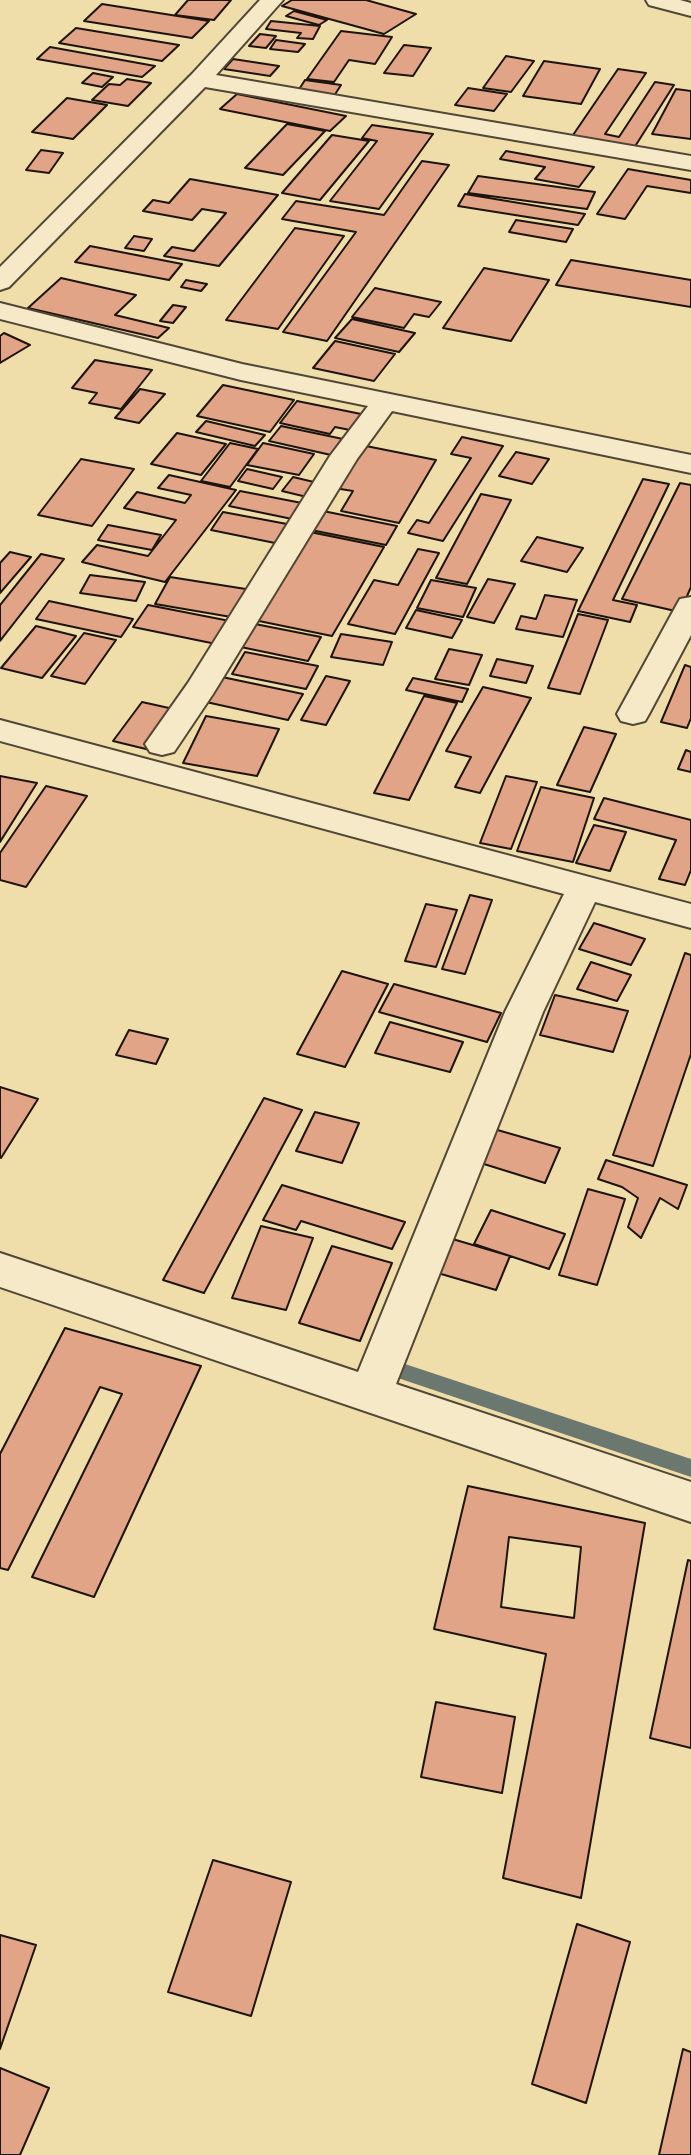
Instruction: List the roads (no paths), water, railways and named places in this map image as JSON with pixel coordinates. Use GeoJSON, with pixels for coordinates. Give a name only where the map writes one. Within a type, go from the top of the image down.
{"type":"FeatureCollection","features":[{"type":"Feature","properties":{"kind":"street"},"geometry":{"type":"LineString","coordinates":[[0,282],[200,79],[272,0]]}},
{"type":"Feature","properties":{"kind":"street"},"geometry":{"type":"LineString","coordinates":[[657,0],[691,10]]}},
{"type":"Feature","properties":{"kind":"street"},"geometry":{"type":"LineString","coordinates":[[200,79],[691,163]]}},
{"type":"Feature","properties":{"kind":"street"},"geometry":{"type":"LineString","coordinates":[[0,311],[241,372],[691,464]]}},
{"type":"Feature","properties":{"kind":"street"},"geometry":{"type":"LineString","coordinates":[[162,744],[202,687],[344,456],[385,402]]}},
{"type":"Feature","properties":{"kind":"street"},"geometry":{"type":"LineString","coordinates":[[633,715],[691,606]]}},
{"type":"Feature","properties":{"kind":"street"},"geometry":{"type":"LineString","coordinates":[[0,730],[691,916]]}},
{"type":"Feature","properties":{"kind":"street"},"geometry":{"type":"LineString","coordinates":[[370,1395],[524,1012],[585,887]]}},
{"type":"Feature","properties":{"kind":"street"},"geometry":{"type":"LineString","coordinates":[[0,1270],[691,1502]]}},
{"type":"Feature","properties":{"kind":"waterway"},"geometry":{"type":"LineString","coordinates":[[402,1371],[691,1468]]}}]}
